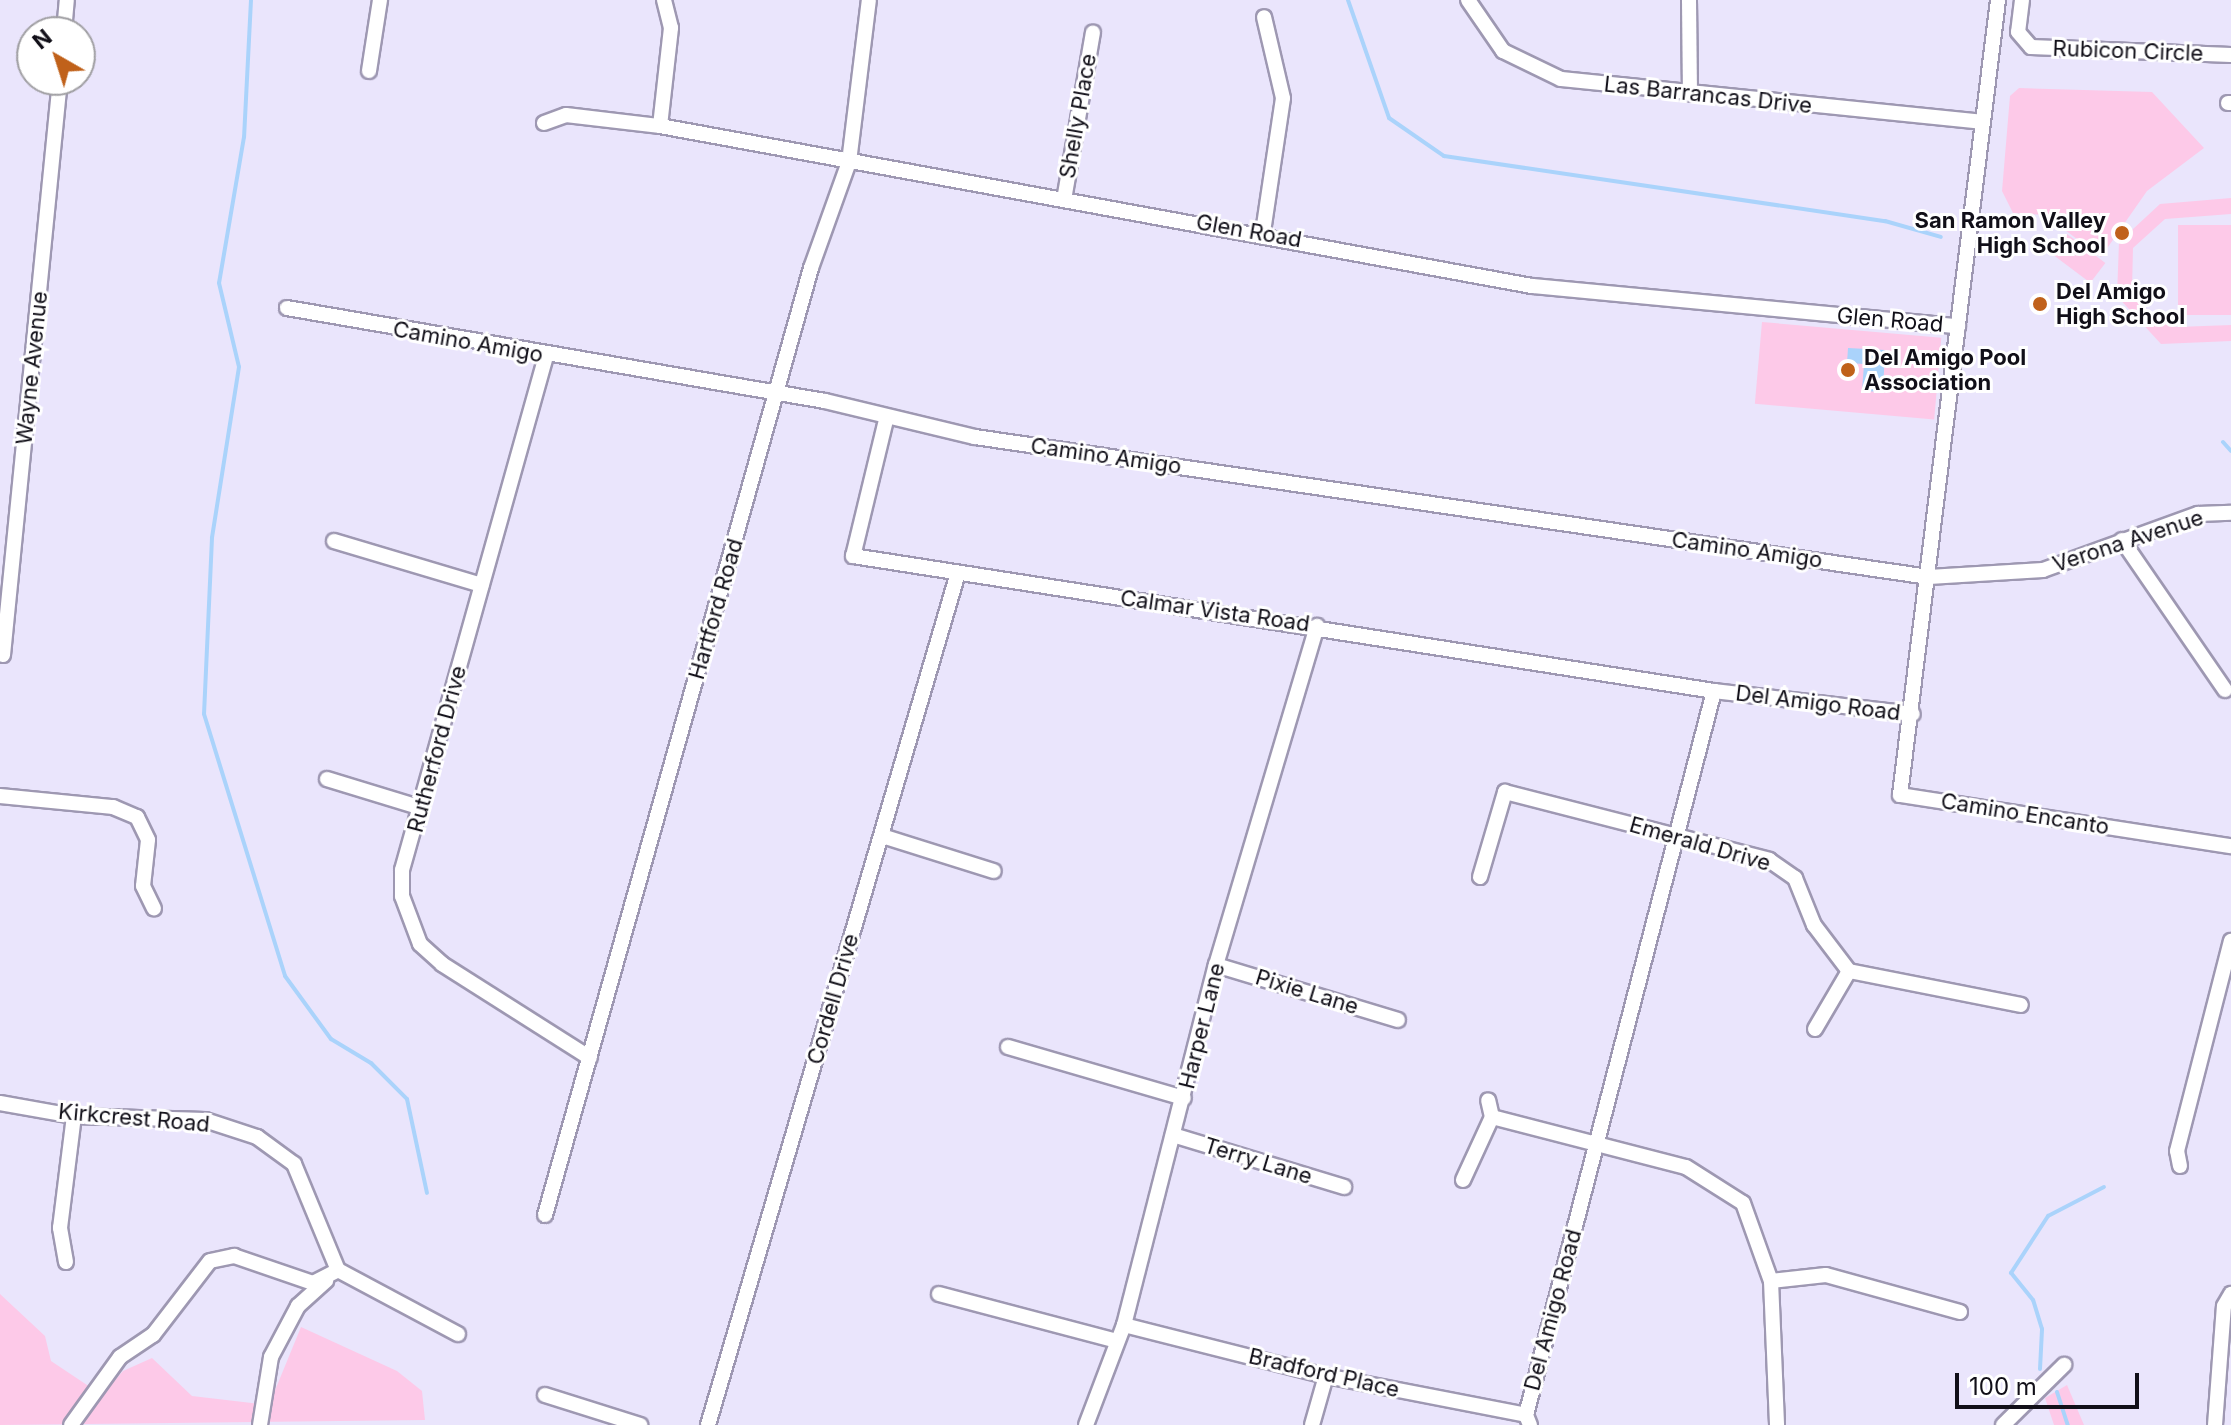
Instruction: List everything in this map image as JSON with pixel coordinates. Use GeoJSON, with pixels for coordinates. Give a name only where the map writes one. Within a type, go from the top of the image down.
{"type":"FeatureCollection","features":[{"type":"Feature","properties":{"kind":"street"},"geometry":{"type":"LineString","coordinates":[[369,71],[380,0]]}},
{"type":"Feature","properties":{"kind":"street"},"geometry":{"type":"LineString","coordinates":[[660,126],[671,28],[664,0]]}},
{"type":"Feature","properties":{"kind":"street","name":"Hartford Road"},"geometry":{"type":"LineString","coordinates":[[545,1215],[777,393],[849,162],[869,0]]}},
{"type":"Feature","properties":{"kind":"street","name":"Las Barrancas Drive"},"geometry":{"type":"LineString","coordinates":[[1468,0],[1487,34],[1525,67],[1561,79],[1982,122]]}},
{"type":"Feature","properties":{"kind":"street"},"geometry":{"type":"LineString","coordinates":[[1689,0],[1690,94]]}},
{"type":"Feature","properties":{"kind":"street","name":"Del Amigo Road"},"geometry":{"type":"LineString","coordinates":[[1528,1420],[1714,691],[1913,714],[1998,0]]}},
{"type":"Feature","properties":{"kind":"street","name":"Rubicon Circle"},"geometry":{"type":"LineString","coordinates":[[2022,0],[2018,32],[2031,47],[2231,55]]}},
{"type":"Feature","properties":{"kind":"street"},"geometry":{"type":"LineString","coordinates":[[1263,232],[1283,98],[1264,17]]}},
{"type":"Feature","properties":{"kind":"street","name":"Shelly Place"},"geometry":{"type":"LineString","coordinates":[[1064,200],[1093,32]]}},
{"type":"Feature","properties":{"kind":"street","name":"Wayne Avenue"},"geometry":{"type":"LineString","coordinates":[[3,655],[58,96]]}},
{"type":"Feature","properties":{"kind":"street","name":"Glen Road"},"geometry":{"type":"LineString","coordinates":[[544,123],[566,115],[660,126],[1064,200],[1263,232],[1532,286],[1958,326]]}},
{"type":"Feature","properties":{"kind":"street","name":"Camino Amigo"},"geometry":{"type":"LineString","coordinates":[[287,308],[546,356],[777,393],[886,420],[1929,577]]}},
{"type":"Feature","properties":{"kind":"street","name":"Rutherford Drive"},"geometry":{"type":"LineString","coordinates":[[546,356],[422,808],[402,870],[402,896],[420,944],[563,1048],[590,1058]]}},
{"type":"Feature","properties":{"kind":"street","name":"Calmar Vista Road"},"geometry":{"type":"LineString","coordinates":[[886,420],[853,556],[1317,626],[1714,691]]}},
{"type":"Feature","properties":{"kind":"street","name":"Verona Avenue"},"geometry":{"type":"LineString","coordinates":[[1929,577],[2043,570],[2198,514],[2231,513]]}},
{"type":"Feature","properties":{"kind":"street"},"geometry":{"type":"LineString","coordinates":[[2122,540],[2225,690]]}},
{"type":"Feature","properties":{"kind":"street"},"geometry":{"type":"LineString","coordinates":[[334,541],[482,585]]}},
{"type":"Feature","properties":{"kind":"street","name":"Cordell Drive"},"geometry":{"type":"LineString","coordinates":[[708,1425],[958,573]]}},
{"type":"Feature","properties":{"kind":"street","name":"Harper Lane"},"geometry":{"type":"LineString","coordinates":[[1086,1425],[1124,1325],[1216,965],[1317,626]]}},
{"type":"Feature","properties":{"kind":"street","name":"Camino Encanto"},"geometry":{"type":"LineString","coordinates":[[1913,714],[1900,795],[2231,846]]}},
{"type":"Feature","properties":{"kind":"street"},"geometry":{"type":"LineString","coordinates":[[327,779],[422,808]]}},
{"type":"Feature","properties":{"kind":"street","name":"Emerald Drive"},"geometry":{"type":"LineString","coordinates":[[1480,877],[1505,792],[1676,834],[1769,860],[1795,878],[1814,925],[1849,971]]}},
{"type":"Feature","properties":{"kind":"street"},"geometry":{"type":"LineString","coordinates":[[0,796],[113,807],[137,817],[148,840],[143,886],[154,909]]}},
{"type":"Feature","properties":{"kind":"street"},"geometry":{"type":"LineString","coordinates":[[882,836],[994,871]]}},
{"type":"Feature","properties":{"kind":"street"},"geometry":{"type":"LineString","coordinates":[[2180,1166],[2177,1151],[2231,941]]}},
{"type":"Feature","properties":{"kind":"street","name":"Pixie Lane"},"geometry":{"type":"LineString","coordinates":[[1216,965],[1398,1020]]}},
{"type":"Feature","properties":{"kind":"street"},"geometry":{"type":"LineString","coordinates":[[1815,1029],[1849,971],[2021,1005]]}},
{"type":"Feature","properties":{"kind":"street"},"geometry":{"type":"LineString","coordinates":[[1008,1047],[1184,1098]]}},
{"type":"Feature","properties":{"kind":"street"},"geometry":{"type":"LineString","coordinates":[[1463,1180],[1492,1117],[1488,1100]]}},
{"type":"Feature","properties":{"kind":"street","name":"Kirkcrest Road"},"geometry":{"type":"LineString","coordinates":[[0,1103],[74,1116],[205,1120],[257,1137],[294,1164],[338,1270]]}},
{"type":"Feature","properties":{"kind":"street"},"geometry":{"type":"LineString","coordinates":[[66,1262],[60,1228],[74,1116]]}},
{"type":"Feature","properties":{"kind":"street"},"geometry":{"type":"LineString","coordinates":[[1492,1117],[1720,1182],[1743,1203],[1771,1281],[1777,1425]]}},
{"type":"Feature","properties":{"kind":"street","name":"Terry Lane"},"geometry":{"type":"LineString","coordinates":[[1173,1135],[1344,1187]]}},
{"type":"Feature","properties":{"kind":"street"},"geometry":{"type":"LineString","coordinates":[[71,1425],[120,1357],[153,1335],[210,1261],[234,1256],[313,1283],[338,1270]]}},
{"type":"Feature","properties":{"kind":"street"},"geometry":{"type":"LineString","coordinates":[[338,1270],[458,1334]]}},
{"type":"Feature","properties":{"kind":"street"},"geometry":{"type":"LineString","coordinates":[[260,1425],[271,1357],[298,1306],[338,1270]]}},
{"type":"Feature","properties":{"kind":"street"},"geometry":{"type":"LineString","coordinates":[[1771,1281],[1826,1275],[1960,1312]]}},
{"type":"Feature","properties":{"kind":"street"},"geometry":{"type":"LineString","coordinates":[[939,1294],[1117,1341]]}},
{"type":"Feature","properties":{"kind":"street"},"geometry":{"type":"LineString","coordinates":[[2215,1425],[2224,1306],[2231,1294]]}},
{"type":"Feature","properties":{"kind":"street","name":"Bradford Place"},"geometry":{"type":"LineString","coordinates":[[1124,1325],[1326,1376],[1528,1420]]}},
{"type":"Feature","properties":{"kind":"street"},"geometry":{"type":"LineString","coordinates":[[2003,1425],[2064,1365]]}},
{"type":"Feature","properties":{"kind":"street"},"geometry":{"type":"LineString","coordinates":[[1312,1425],[1326,1376]]}},
{"type":"Feature","properties":{"kind":"street"},"geometry":{"type":"LineString","coordinates":[[545,1395],[636,1424]]}},
{"type":"Feature","properties":{"kind":"shaded area"},"geometry":{"type":"Polygon","coordinates":[[[2019,88],[2152,92],[2204,148],[2147,191],[2101,257],[2045,215],[2013,213],[2002,191],[2010,96],[2019,88]]]}},
{"type":"Feature","properties":{"kind":"shaded area"},"geometry":{"type":"Polygon","coordinates":[[[2231,198],[2231,214],[2165,219],[2133,248],[2132,290],[2153,318],[2177,327],[2231,325],[2231,341],[2161,344],[2117,296],[2119,242],[2160,204],[2231,198]]]}},
{"type":"Feature","properties":{"kind":"shaded area"},"geometry":{"type":"Polygon","coordinates":[[[2178,225],[2231,225],[2231,315],[2178,315],[2178,225]]]}},
{"type":"Feature","properties":{"kind":"shaded area"},"geometry":{"type":"Polygon","coordinates":[[[2067,234],[2105,263],[2090,283],[2052,254],[2067,234]]]}},
{"type":"Feature","properties":{"kind":"shaded area","name":"Del Amigo Pool Association"},"geometry":{"type":"Polygon","coordinates":[[[1762,322],[1941,338],[1934,419],[1755,404],[1762,322]]]}},
{"type":"Feature","properties":{"kind":"shaded area"},"geometry":{"type":"Polygon","coordinates":[[[0,1294],[45,1336],[51,1361],[102,1395],[123,1371],[152,1358],[192,1396],[269,1405],[301,1327],[397,1371],[422,1391],[425,1420],[0,1425],[0,1294]]]}},
{"type":"Feature","properties":{"kind":"shaded area"},"geometry":{"type":"Polygon","coordinates":[[[2067,1385],[2084,1425],[2054,1425],[2045,1398],[2067,1385]]]}},
{"type":"Feature","properties":{"kind":"water"},"geometry":{"type":"Polygon","coordinates":[[[1848,348],[1885,350],[1883,392],[1862,391],[1864,364],[1847,363],[1848,348]]]}},
{"type":"Feature","properties":{"kind":"waterway"},"geometry":{"type":"LineString","coordinates":[[251,0],[244,137],[219,283],[239,367],[212,538],[204,714],[285,976],[331,1039],[371,1063],[407,1099],[427,1193]]}},
{"type":"Feature","properties":{"kind":"waterway"},"geometry":{"type":"LineString","coordinates":[[1348,0],[1389,118],[1444,156],[1885,221],[1941,237]]}},
{"type":"Feature","properties":{"kind":"waterway"},"geometry":{"type":"LineString","coordinates":[[2223,442],[2231,451]]}},
{"type":"Feature","properties":{"kind":"waterway"},"geometry":{"type":"LineString","coordinates":[[2040,1369],[2042,1329],[2033,1300],[2011,1273],[2048,1216],[2104,1187]]}},
{"type":"Feature","properties":{"kind":"waterway"},"geometry":{"type":"LineString","coordinates":[[2057,1392],[2068,1425]]}},
{"type":"Feature","properties":{"kind":"place","name":"San Ramon Valley High School"},"geometry":{"type":"Point","coordinates":[2122,233]}},
{"type":"Feature","properties":{"kind":"place","name":"Del Amigo High School"},"geometry":{"type":"Point","coordinates":[2040,304]}},
{"type":"Feature","properties":{"kind":"place","name":"Del Amigo Pool Association"},"geometry":{"type":"Point","coordinates":[1848,370]}}]}
